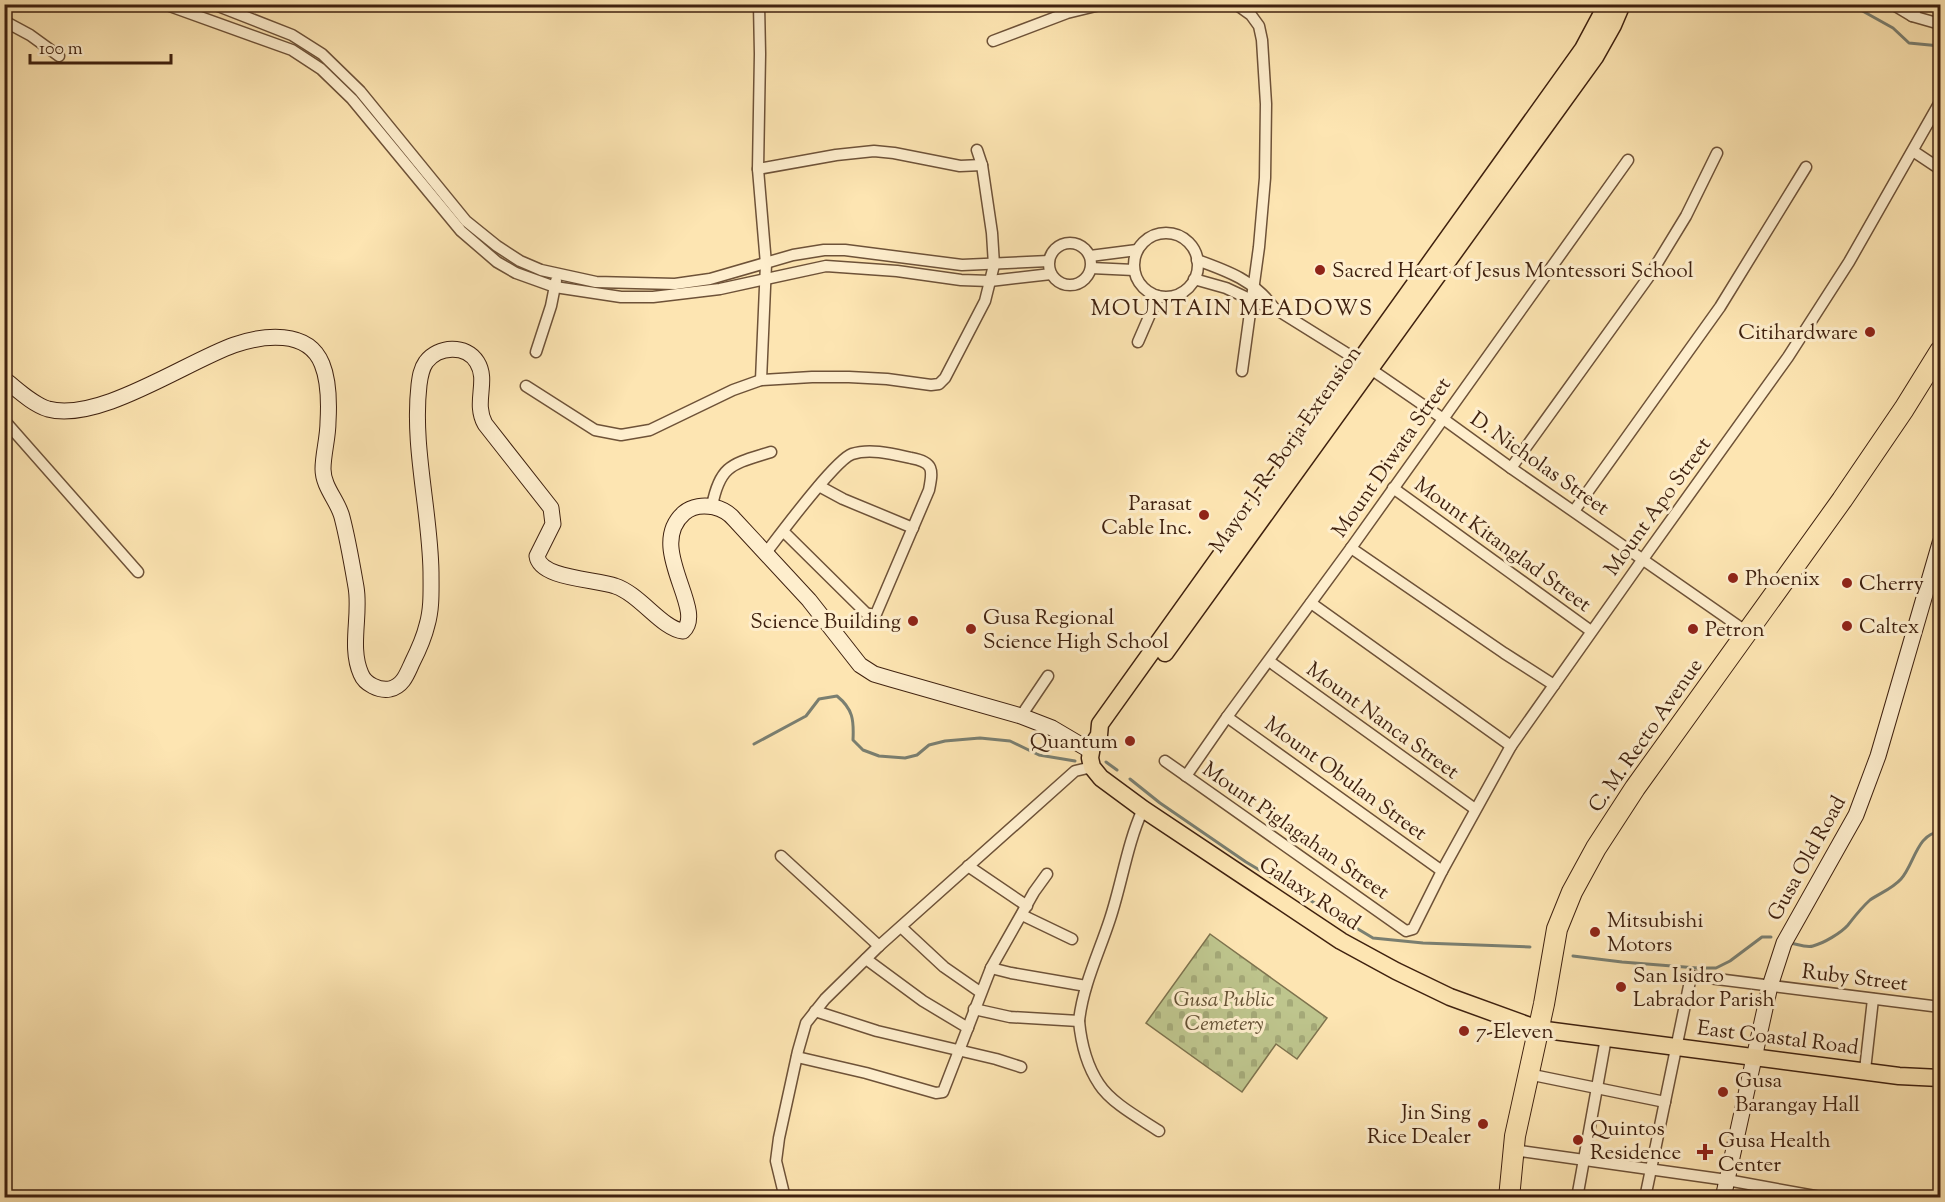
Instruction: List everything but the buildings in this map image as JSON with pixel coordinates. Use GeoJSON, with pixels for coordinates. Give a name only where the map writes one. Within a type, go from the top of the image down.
{"type":"FeatureCollection","features":[{"type":"Feature","properties":{"kind":"highway","name":"C. M. Recto Avenue"},"geometry":{"type":"LineString","coordinates":[[1509,1197],[1513,1150],[1557,929],[1584,867],[1635,788],[1842,500],[1941,351]]}},
{"type":"Feature","properties":{"kind":"main road","name":"Mayor J. R. Borja Extension"},"geometry":{"type":"LineString","coordinates":[[1542,119],[1607,4]]}},
{"type":"Feature","properties":{"kind":"main road","name":"Mayor J. R. Borja Extension"},"geometry":{"type":"LineString","coordinates":[[1091,759],[1099,735],[1109,730],[1215,575],[1364,365],[1542,119],[1595,57],[1622,4]]}},
{"type":"Feature","properties":{"kind":"main road"},"geometry":{"type":"LineString","coordinates":[[4,379],[27,398],[48,409],[80,410],[121,398],[207,356],[242,343],[278,337],[292,338],[310,347],[324,367],[329,419],[322,468],[324,479],[342,516],[350,557],[356,590],[358,666],[366,683],[384,690],[398,686],[405,678],[428,624],[431,603],[430,557],[419,440],[418,406],[421,373],[426,362],[443,350],[468,353],[477,362],[482,380],[480,415],[553,513],[553,524],[537,556],[539,564],[549,572],[624,588],[674,629],[683,631],[689,625],[689,614],[673,560],[671,530],[685,512],[696,507],[712,506],[730,515],[808,600],[860,665],[874,674],[1021,716],[1052,728],[1091,759]]}},
{"type":"Feature","properties":{"kind":"main road","name":"Gusa Old Road"},"geometry":{"type":"LineString","coordinates":[[1722,1197],[1770,986],[1784,943],[1856,815],[1867,790],[1941,543]]}},
{"type":"Feature","properties":{"kind":"main road","name":"Galaxy Road"},"geometry":{"type":"LineString","coordinates":[[1091,759],[1101,778],[1143,809],[1350,946],[1450,997],[1538,1029]]}},
{"type":"Feature","properties":{"kind":"main road","name":"East Coastal Road"},"geometry":{"type":"LineString","coordinates":[[1538,1029],[1899,1076],[1941,1078]]}},
{"type":"Feature","properties":{"kind":"street"},"geometry":{"type":"LineString","coordinates":[[164,4],[292,50],[321,69],[356,95],[445,193],[466,221],[482,236],[520,261],[540,270],[596,282],[675,284],[710,279],[793,255],[824,250],[844,250],[962,265],[1049,261]]}},
{"type":"Feature","properties":{"kind":"street"},"geometry":{"type":"LineString","coordinates":[[213,4],[307,43],[334,64],[436,202],[461,231],[497,262],[516,273],[555,287],[621,297],[653,297],[720,289],[826,266],[897,271],[961,280],[990,281],[1051,274]]}},
{"type":"Feature","properties":{"kind":"street"},"geometry":{"type":"LineString","coordinates":[[759,4],[758,169],[766,264],[761,380]]}},
{"type":"Feature","properties":{"kind":"street"},"geometry":{"type":"LineString","coordinates":[[993,41],[1067,13],[1104,4]]}},
{"type":"Feature","properties":{"kind":"street"},"geometry":{"type":"LineString","coordinates":[[1218,4],[1237,5],[1251,15],[1259,26],[1262,40],[1266,104],[1265,178],[1255,286],[1242,371]]}},
{"type":"Feature","properties":{"kind":"street"},"geometry":{"type":"LineString","coordinates":[[1892,4],[1912,16],[1941,24]]}},
{"type":"Feature","properties":{"kind":"street"},"geometry":{"type":"LineString","coordinates":[[1912,16],[1918,4]]}},
{"type":"Feature","properties":{"kind":"street"},"geometry":{"type":"LineString","coordinates":[[224,26],[227,10]]}},
{"type":"Feature","properties":{"kind":"street"},"geometry":{"type":"LineString","coordinates":[[4,21],[30,35],[59,56]]}},
{"type":"Feature","properties":{"kind":"street","name":"Mount Apo Street"},"geometry":{"type":"LineString","coordinates":[[1406,931],[1413,929],[1510,746],[1788,357],[1849,262],[1941,102]]}},
{"type":"Feature","properties":{"kind":"street"},"geometry":{"type":"LineString","coordinates":[[526,386],[595,430],[621,435],[650,430],[733,390],[761,380],[812,376],[887,379],[923,385],[939,384],[945,378],[977,319],[985,301],[994,265],[992,233],[982,165],[977,150]]}},
{"type":"Feature","properties":{"kind":"street"},"geometry":{"type":"LineString","coordinates":[[758,169],[836,155],[874,151],[960,166],[982,165]]}},
{"type":"Feature","properties":{"kind":"street"},"geometry":{"type":"LineString","coordinates":[[1913,151],[1941,169]]}},
{"type":"Feature","properties":{"kind":"street"},"geometry":{"type":"LineString","coordinates":[[1511,468],[1650,275],[1686,216],[1717,153]]}},
{"type":"Feature","properties":{"kind":"street","name":"Mount Diwata Street"},"geometry":{"type":"LineString","coordinates":[[1186,776],[1628,160]]}},
{"type":"Feature","properties":{"kind":"street"},"geometry":{"type":"LineString","coordinates":[[1574,511],[1720,307],[1806,167]]}},
{"type":"Feature","properties":{"kind":"street"},"geometry":{"type":"LineString","coordinates":[[436,202],[445,193]]}},
{"type":"Feature","properties":{"kind":"street"},"geometry":{"type":"LineString","coordinates":[[1167,233],[1178,235],[1187,241],[1194,250],[1197,260],[1197,270],[1188,288],[1168,297],[1158,296],[1143,287],[1137,280],[1134,270],[1137,250],[1145,241],[1155,235],[1167,233]]}},
{"type":"Feature","properties":{"kind":"street"},"geometry":{"type":"LineString","coordinates":[[1068,243],[1081,246],[1090,256],[1091,268],[1085,280],[1073,286],[1060,283],[1051,274],[1049,261],[1056,249],[1068,243]]}},
{"type":"Feature","properties":{"kind":"street"},"geometry":{"type":"LineString","coordinates":[[1090,256],[1137,250]]}},
{"type":"Feature","properties":{"kind":"street"},"geometry":{"type":"LineString","coordinates":[[1197,260],[1230,272],[1255,286],[1265,294],[1274,308]]}},
{"type":"Feature","properties":{"kind":"street"},"geometry":{"type":"LineString","coordinates":[[1091,268],[1134,270]]}},
{"type":"Feature","properties":{"kind":"street"},"geometry":{"type":"LineString","coordinates":[[536,352],[558,274]]}},
{"type":"Feature","properties":{"kind":"street"},"geometry":{"type":"LineString","coordinates":[[1194,279],[1226,288],[1274,308]]}},
{"type":"Feature","properties":{"kind":"street"},"geometry":{"type":"LineString","coordinates":[[1137,342],[1158,296]]}},
{"type":"Feature","properties":{"kind":"street","name":"D. Nicholas Street"},"geometry":{"type":"LineString","coordinates":[[1274,308],[1442,418],[1748,632]]}},
{"type":"Feature","properties":{"kind":"street"},"geometry":{"type":"LineString","coordinates":[[4,420],[138,572]]}},
{"type":"Feature","properties":{"kind":"street"},"geometry":{"type":"LineString","coordinates":[[712,506],[716,487],[725,473],[736,464],[771,452]]}},
{"type":"Feature","properties":{"kind":"street"},"geometry":{"type":"LineString","coordinates":[[765,554],[783,531],[819,486],[845,457],[855,453],[877,452],[917,459],[931,468],[929,490],[876,614],[866,613],[783,531]]}},
{"type":"Feature","properties":{"kind":"street"},"geometry":{"type":"LineString","coordinates":[[819,486],[843,499],[913,528]]}},
{"type":"Feature","properties":{"kind":"street","name":"Mount Kitanglad Street"},"geometry":{"type":"LineString","coordinates":[[1393,488],[1591,631]]}},
{"type":"Feature","properties":{"kind":"street"},"geometry":{"type":"LineString","coordinates":[[1351,548],[1554,685]]}},
{"type":"Feature","properties":{"kind":"street"},"geometry":{"type":"LineString","coordinates":[[1311,603],[1510,746]]}},
{"type":"Feature","properties":{"kind":"street","name":"Mount Nanca Street"},"geometry":{"type":"LineString","coordinates":[[1269,661],[1475,809]]}},
{"type":"Feature","properties":{"kind":"street"},"geometry":{"type":"LineString","coordinates":[[1021,716],[1048,676]]}},
{"type":"Feature","properties":{"kind":"street","name":"Mount Obulan Street"},"geometry":{"type":"LineString","coordinates":[[1227,717],[1442,871]]}},
{"type":"Feature","properties":{"kind":"street"},"geometry":{"type":"LineString","coordinates":[[784,1197],[777,1161],[779,1137],[806,1023],[825,999],[879,946],[1091,759]]}},
{"type":"Feature","properties":{"kind":"street","name":"Mount Piglagahan Street"},"geometry":{"type":"LineString","coordinates":[[1165,760],[1406,931]]}},
{"type":"Feature","properties":{"kind":"street"},"geometry":{"type":"LineString","coordinates":[[1143,809],[1134,829],[1110,919],[1086,986],[1079,1021],[1080,1037],[1100,1085],[1129,1111],[1159,1131]]}},
{"type":"Feature","properties":{"kind":"street"},"geometry":{"type":"LineString","coordinates":[[781,856],[879,946]]}},
{"type":"Feature","properties":{"kind":"street"},"geometry":{"type":"LineString","coordinates":[[968,866],[1025,910],[1072,939]]}},
{"type":"Feature","properties":{"kind":"street"},"geometry":{"type":"LineString","coordinates":[[797,1057],[940,1093],[946,1088],[980,992],[991,968],[1034,892],[1047,874]]}},
{"type":"Feature","properties":{"kind":"street"},"geometry":{"type":"LineString","coordinates":[[901,927],[944,967],[980,992]]}},
{"type":"Feature","properties":{"kind":"street"},"geometry":{"type":"LineString","coordinates":[[866,959],[923,1001],[968,1028]]}},
{"type":"Feature","properties":{"kind":"street"},"geometry":{"type":"LineString","coordinates":[[991,968],[1086,986]]}},
{"type":"Feature","properties":{"kind":"street","name":"Ruby Street"},"geometry":{"type":"LineString","coordinates":[[1676,1047],[1693,976],[1941,1007]]}},
{"type":"Feature","properties":{"kind":"street"},"geometry":{"type":"LineString","coordinates":[[1865,1070],[1873,999]]}},
{"type":"Feature","properties":{"kind":"street"},"geometry":{"type":"LineString","coordinates":[[974,1009],[1010,1017],[1079,1021]]}},
{"type":"Feature","properties":{"kind":"street"},"geometry":{"type":"LineString","coordinates":[[815,1011],[877,1031],[1021,1067]]}},
{"type":"Feature","properties":{"kind":"street"},"geometry":{"type":"LineString","coordinates":[[1577,1197],[1606,1038]]}},
{"type":"Feature","properties":{"kind":"street"},"geometry":{"type":"LineString","coordinates":[[1645,1197],[1676,1047]]}},
{"type":"Feature","properties":{"kind":"street"},"geometry":{"type":"LineString","coordinates":[[1528,1074],[1665,1102]]}},
{"type":"Feature","properties":{"kind":"street"},"geometry":{"type":"LineString","coordinates":[[1513,1150],[1727,1180],[1793,1195],[1826,1197]]}},
{"type":"Feature","properties":{"kind":"green space","name":"Gusa Public Cemetery"},"geometry":{"type":"Polygon","coordinates":[[[1210,934],[1327,1018],[1297,1059],[1276,1044],[1242,1092],[1146,1023],[1210,934]]]}},
{"type":"Feature","properties":{"kind":"waterway"},"geometry":{"type":"LineString","coordinates":[[1850,4],[1893,28],[1909,43],[1940,46]]}},
{"type":"Feature","properties":{"kind":"waterway"},"geometry":{"type":"LineString","coordinates":[[754,744],[806,716],[819,699],[837,696],[851,715],[853,740],[863,750],[879,756],[905,758],[917,755],[929,745],[980,738],[1010,741],[1039,755],[1075,761]]}},
{"type":"Feature","properties":{"kind":"waterway"},"geometry":{"type":"LineString","coordinates":[[1106,762],[1117,770]]}},
{"type":"Feature","properties":{"kind":"waterway"},"geometry":{"type":"LineString","coordinates":[[1130,779],[1160,803],[1246,862],[1373,938],[1423,943],[1530,947]]}},
{"type":"Feature","properties":{"kind":"waterway"},"geometry":{"type":"LineString","coordinates":[[1790,943],[1813,946],[1841,931],[1870,900],[1901,879],[1921,844],[1932,834],[1940,832]]}},
{"type":"Feature","properties":{"kind":"waterway"},"geometry":{"type":"LineString","coordinates":[[1573,956],[1622,962],[1716,968],[1730,961],[1762,937],[1771,937]]}},
{"type":"Feature","properties":{"kind":"place","name":"Sacred Heart of Jesus Montessori School"},"geometry":{"type":"Point","coordinates":[1320,270]}},
{"type":"Feature","properties":{"kind":"place","name":"Citihardware"},"geometry":{"type":"Point","coordinates":[1870,332]}},
{"type":"Feature","properties":{"kind":"place","name":"Parasat Cable Inc."},"geometry":{"type":"Point","coordinates":[1204,515]}},
{"type":"Feature","properties":{"kind":"place","name":"Phoenix"},"geometry":{"type":"Point","coordinates":[1733,578]}},
{"type":"Feature","properties":{"kind":"place","name":"Cherry"},"geometry":{"type":"Point","coordinates":[1847,583]}},
{"type":"Feature","properties":{"kind":"place","name":"Science Building"},"geometry":{"type":"Point","coordinates":[913,621]}},
{"type":"Feature","properties":{"kind":"place","name":"Caltex"},"geometry":{"type":"Point","coordinates":[1847,626]}},
{"type":"Feature","properties":{"kind":"place","name":"Gusa Regional Science High School"},"geometry":{"type":"Point","coordinates":[971,629]}},
{"type":"Feature","properties":{"kind":"place","name":"Petron"},"geometry":{"type":"Point","coordinates":[1693,629]}},
{"type":"Feature","properties":{"kind":"place","name":"Quantum"},"geometry":{"type":"Point","coordinates":[1130,741]}},
{"type":"Feature","properties":{"kind":"place","name":"Mitsubishi Motors"},"geometry":{"type":"Point","coordinates":[1595,932]}},
{"type":"Feature","properties":{"kind":"place","name":"San Isidro Labrador Parish"},"geometry":{"type":"Point","coordinates":[1621,987]}},
{"type":"Feature","properties":{"kind":"place","name":"7-Eleven"},"geometry":{"type":"Point","coordinates":[1464,1031]}},
{"type":"Feature","properties":{"kind":"place","name":"Gusa Barangay Hall"},"geometry":{"type":"Point","coordinates":[1723,1092]}},
{"type":"Feature","properties":{"kind":"place","name":"Jin Sing Rice Dealer"},"geometry":{"type":"Point","coordinates":[1483,1124]}},
{"type":"Feature","properties":{"kind":"place","name":"Quintos Residence"},"geometry":{"type":"Point","coordinates":[1578,1140]}},
{"type":"Feature","properties":{"kind":"place","name":"Gusa Health Center"},"geometry":{"type":"Point","coordinates":[1705,1152]}},
{"type":"Feature","properties":{"kind":"district","name":"MOUNTAIN MEADOWS"},"geometry":{"type":"Point","coordinates":[1232,307]}}]}
